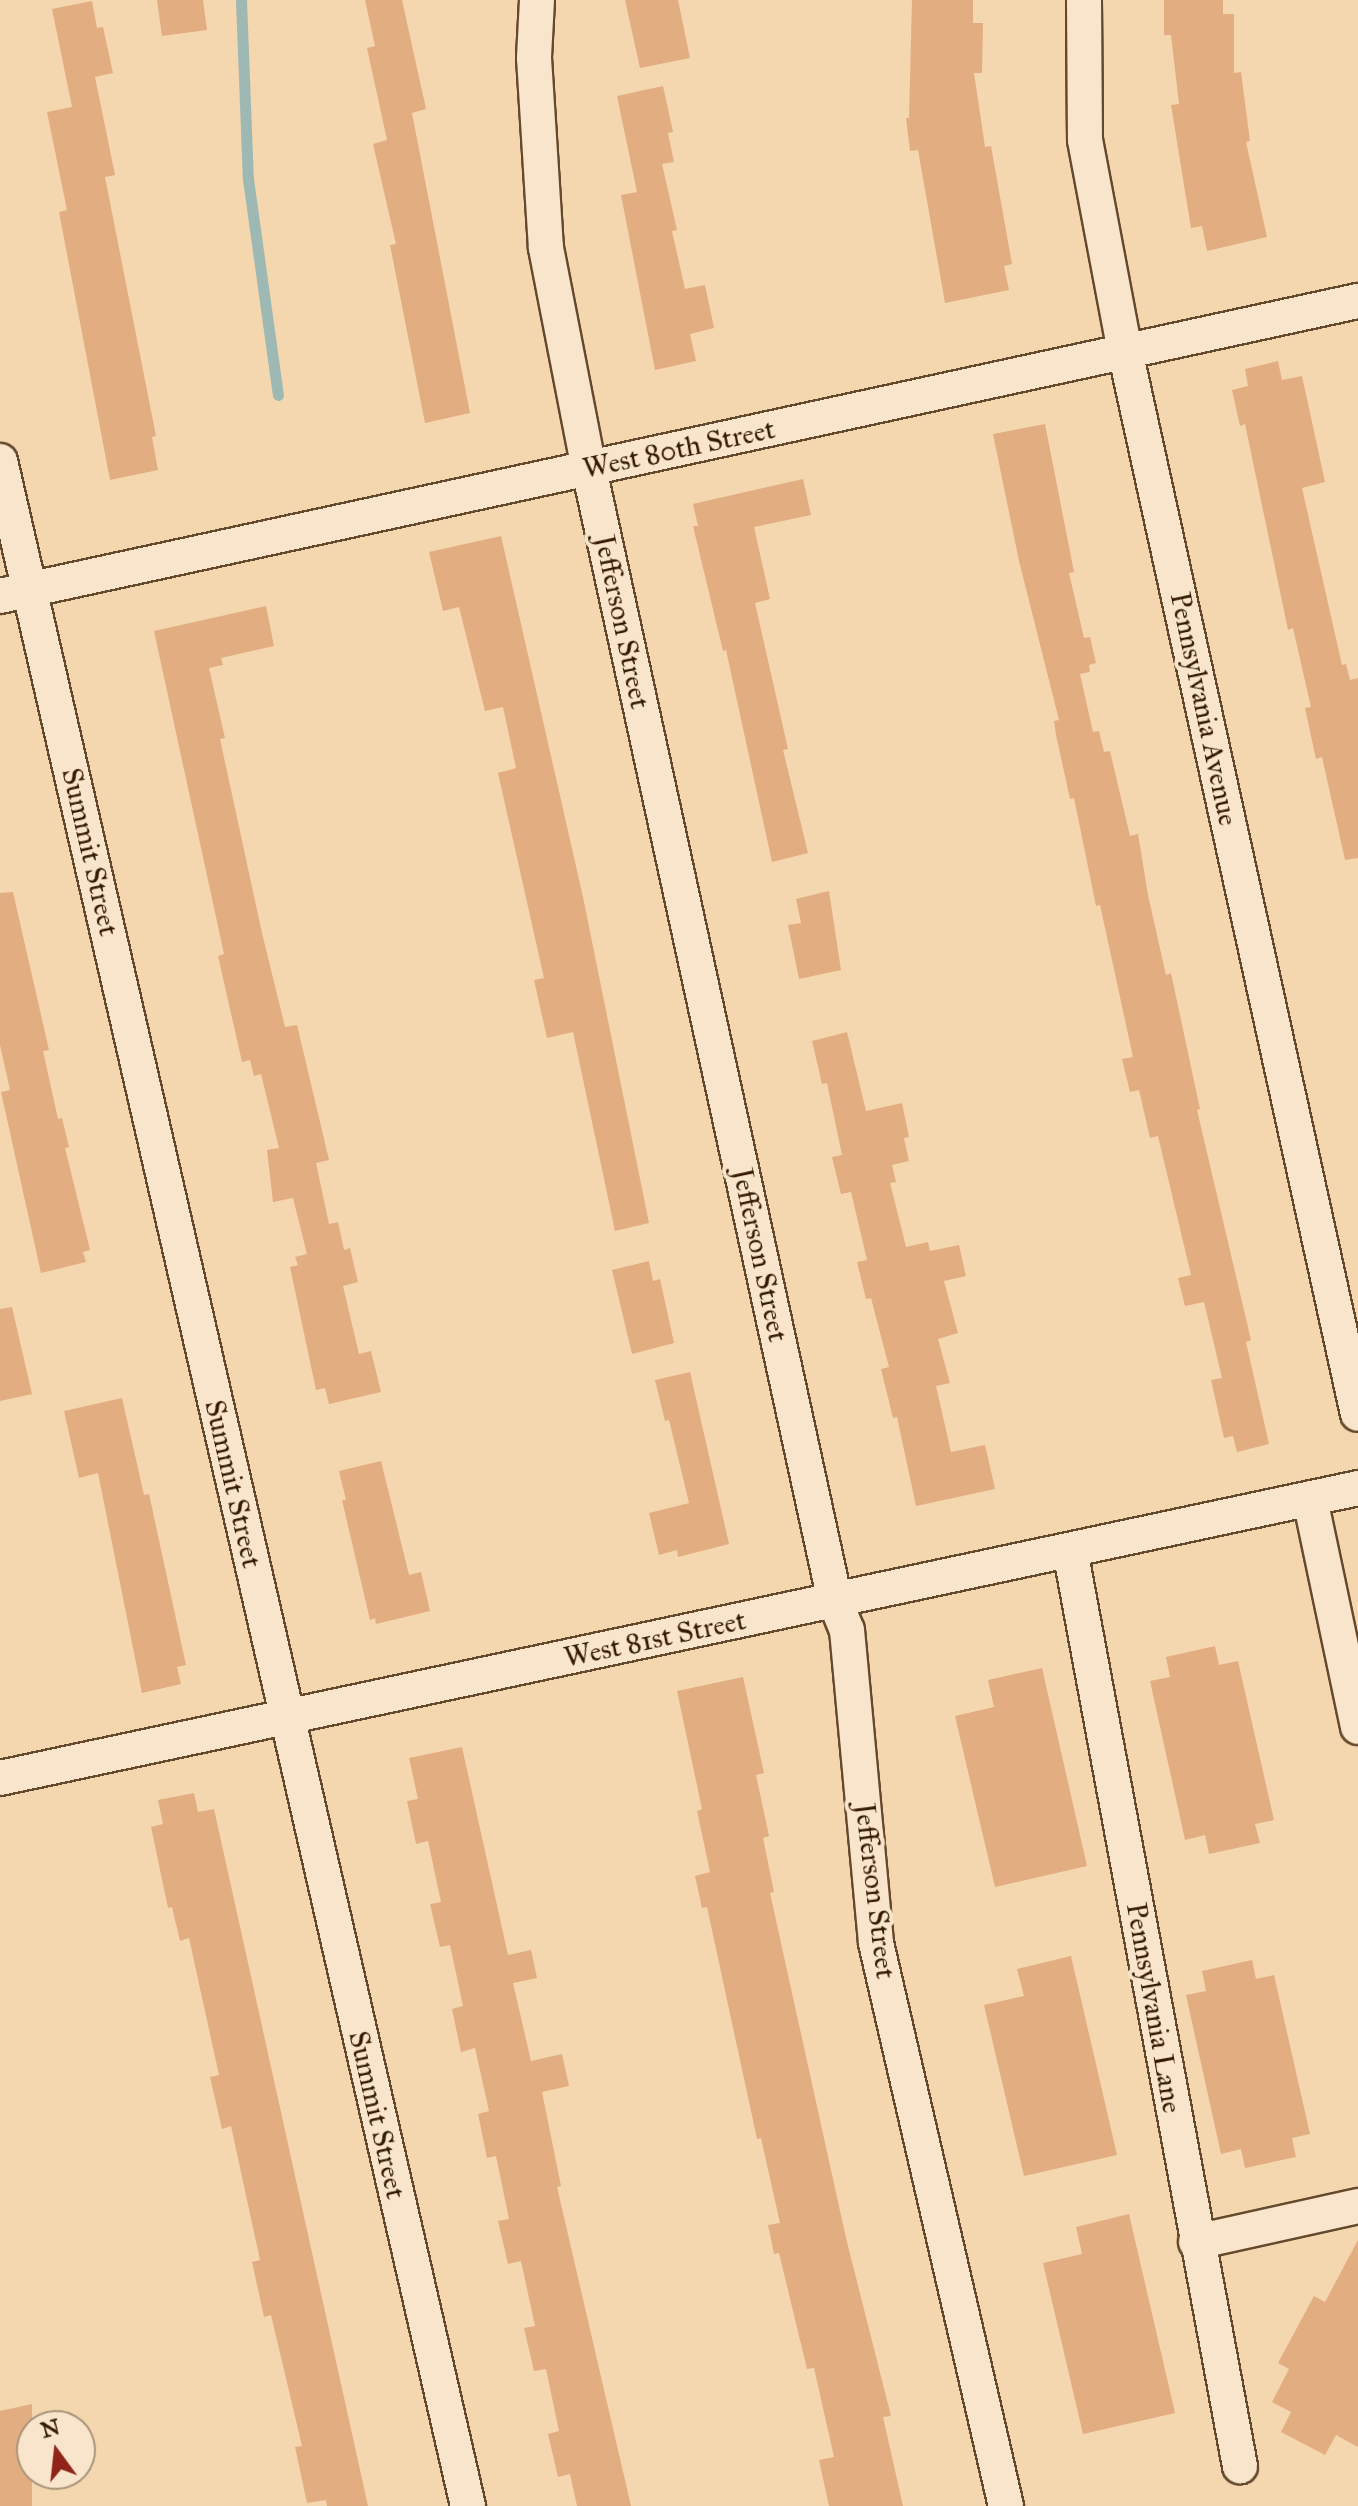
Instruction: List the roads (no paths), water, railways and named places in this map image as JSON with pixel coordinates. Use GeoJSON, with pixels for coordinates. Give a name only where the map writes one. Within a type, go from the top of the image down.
{"type":"FeatureCollection","features":[{"type":"Feature","properties":{"kind":"street","name":"Jefferson Street"},"geometry":{"type":"LineString","coordinates":[[537,0],[534,58],[546,248],[589,469],[835,1601],[847,1630],[866,1865],[876,1943],[1006,2506]]}},
{"type":"Feature","properties":{"kind":"street","name":"Pennsylvania Avenue"},"geometry":{"type":"LineString","coordinates":[[1084,0],[1085,140],[1125,351],[1358,1414]]}},
{"type":"Feature","properties":{"kind":"street","name":"West 80th Street"},"geometry":{"type":"LineString","coordinates":[[16,593],[1358,301]]}},
{"type":"Feature","properties":{"kind":"street","name":"Summit Street"},"geometry":{"type":"LineString","coordinates":[[0,461],[16,593],[285,1718],[468,2506]]}},
{"type":"Feature","properties":{"kind":"street","name":"West 81st Street"},"geometry":{"type":"LineString","coordinates":[[0,1778],[1358,1488]]}},
{"type":"Feature","properties":{"kind":"street"},"geometry":{"type":"LineString","coordinates":[[1310,1499],[1358,1727]]}},
{"type":"Feature","properties":{"kind":"street","name":"Pennsylvania Lane"},"geometry":{"type":"LineString","coordinates":[[1070,1550],[1240,2466]]}},
{"type":"Feature","properties":{"kind":"street"},"geometry":{"type":"LineString","coordinates":[[1196,2242],[1358,2206]]}},
{"type":"Feature","properties":{"kind":"waterway"},"geometry":{"type":"LineString","coordinates":[[241,0],[248,179],[278,395]]}}]}
